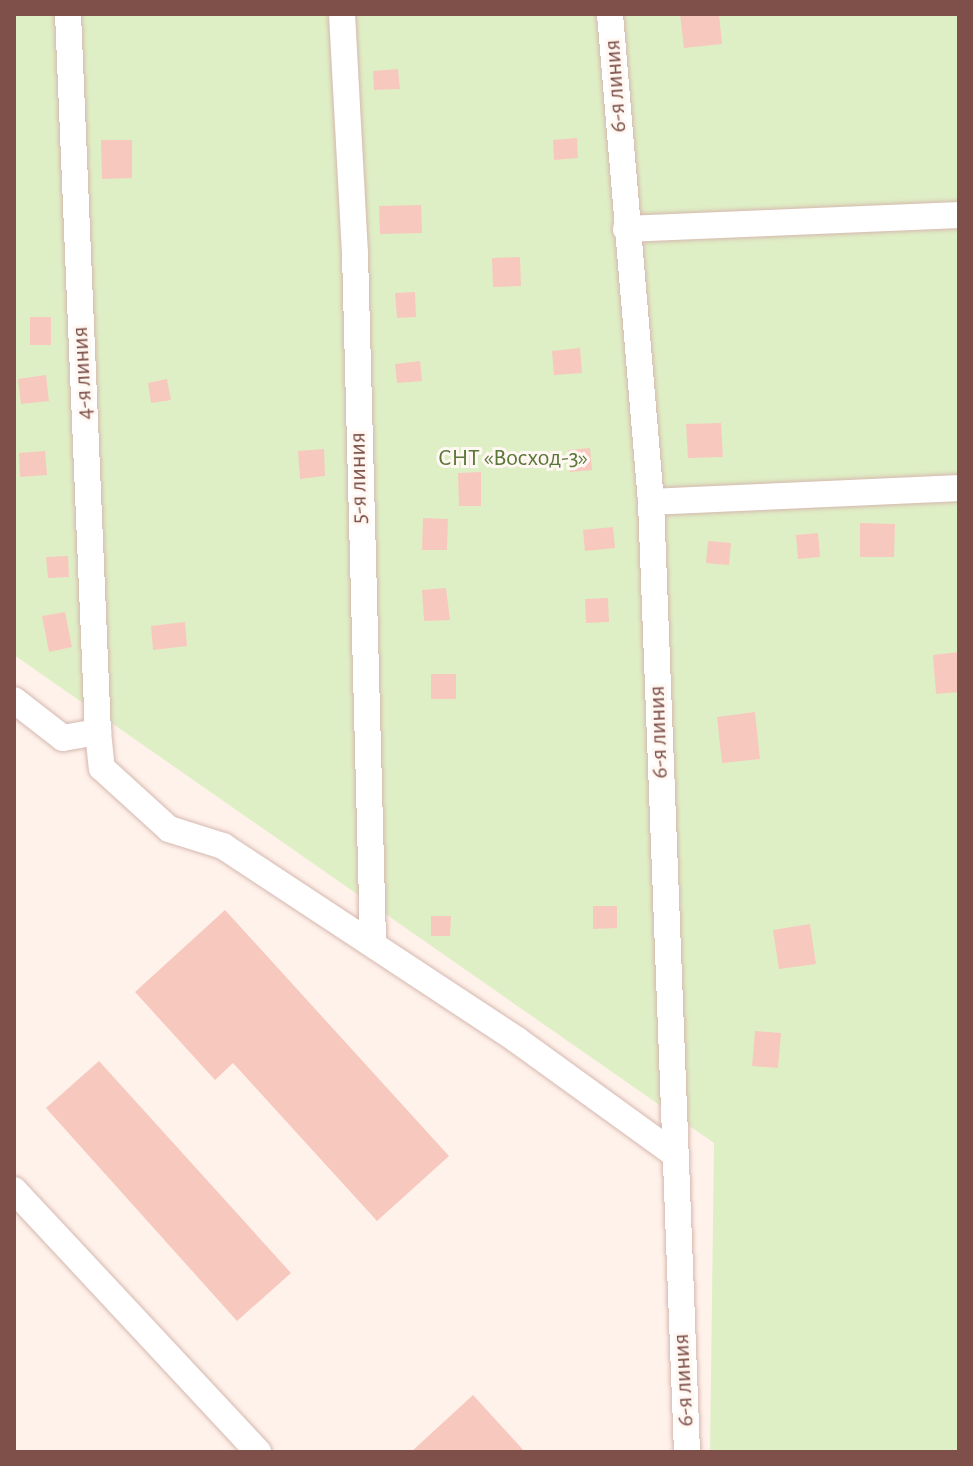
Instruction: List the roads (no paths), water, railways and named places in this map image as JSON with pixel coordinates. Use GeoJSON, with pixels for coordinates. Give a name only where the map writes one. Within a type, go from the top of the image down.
{"type":"FeatureCollection","features":[{"type":"Feature","properties":{"kind":"street","name":"4-я линия"},"geometry":{"type":"LineString","coordinates":[[68,14],[102,768],[169,829],[223,846],[373,942],[673,1153]]}},
{"type":"Feature","properties":{"kind":"street","name":"5-я линия"},"geometry":{"type":"LineString","coordinates":[[342,14],[373,942]]}},
{"type":"Feature","properties":{"kind":"street","name":"6-я линия"},"geometry":{"type":"LineString","coordinates":[[610,14],[651,502],[673,1153],[687,1452]]}},
{"type":"Feature","properties":{"kind":"street"},"geometry":{"type":"LineString","coordinates":[[626,229],[959,215]]}},
{"type":"Feature","properties":{"kind":"street"},"geometry":{"type":"LineString","coordinates":[[651,502],[959,488]]}},
{"type":"Feature","properties":{"kind":"street"},"geometry":{"type":"LineString","coordinates":[[14,700],[63,738],[98,732]]}},
{"type":"Feature","properties":{"kind":"street"},"geometry":{"type":"LineString","coordinates":[[14,1190],[258,1452]]}},
{"type":"Feature","properties":{"kind":"park label","name":"СНТ «Восход-3»"},"geometry":{"type":"Point","coordinates":[513,459]}}]}
